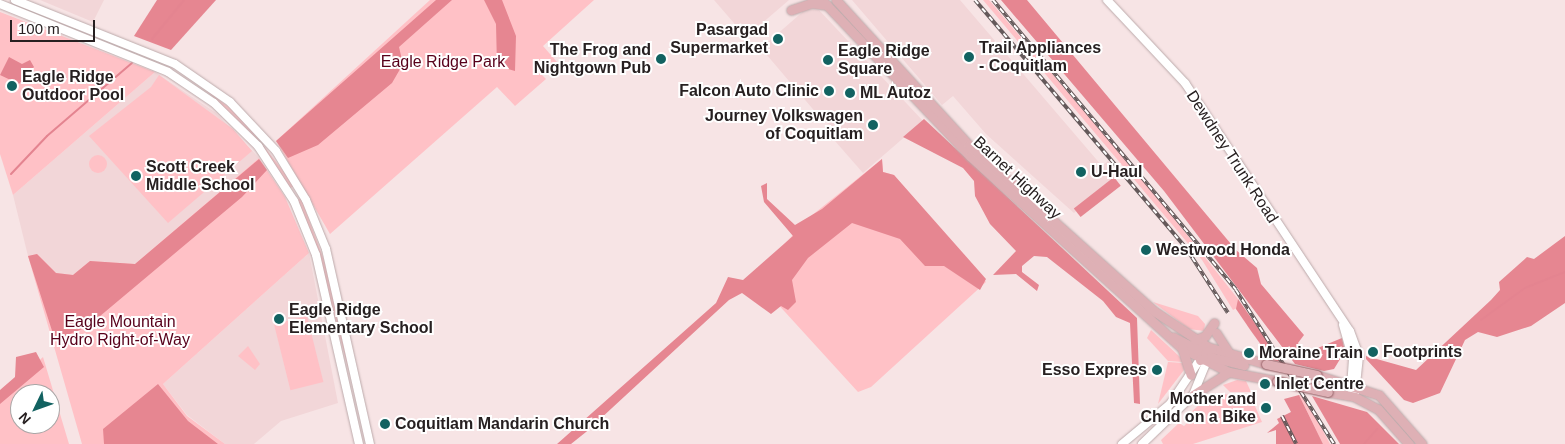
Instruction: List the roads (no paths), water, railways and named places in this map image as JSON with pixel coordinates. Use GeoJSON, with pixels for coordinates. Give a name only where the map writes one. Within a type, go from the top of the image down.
{"type":"FeatureCollection","features":[{"type":"Feature","properties":{"kind":"main road"},"geometry":{"type":"LineString","coordinates":[[15,0],[175,64],[230,102],[276,151],[306,200],[326,249],[370,444]]}},
{"type":"Feature","properties":{"kind":"main road"},"geometry":{"type":"LineString","coordinates":[[797,0],[791,10],[811,3],[825,3]]}},
{"type":"Feature","properties":{"kind":"main road","name":"Barnet Highway"},"geometry":{"type":"LineString","coordinates":[[836,0],[969,146],[1154,311],[1195,340],[1207,355]]}},
{"type":"Feature","properties":{"kind":"main road","name":"Dewdney Trunk Road"},"geometry":{"type":"LineString","coordinates":[[1107,0],[1185,83],[1344,325],[1351,350],[1354,384],[1352,396]]}},
{"type":"Feature","properties":{"kind":"main road","name":"Barnet Highway"},"geometry":{"type":"LineString","coordinates":[[825,3],[970,156],[1182,348],[1207,355]]}},
{"type":"Feature","properties":{"kind":"main road"},"geometry":{"type":"LineString","coordinates":[[0,4],[168,72],[214,103],[258,146],[294,201],[316,255],[359,444]]}},
{"type":"Feature","properties":{"kind":"main road"},"geometry":{"type":"LineString","coordinates":[[1195,340],[1205,336],[1214,323]]}},
{"type":"Feature","properties":{"kind":"main road"},"geometry":{"type":"LineString","coordinates":[[1216,333],[1231,356]]}},
{"type":"Feature","properties":{"kind":"main road"},"geometry":{"type":"LineString","coordinates":[[1166,334],[1207,355],[1229,372],[1352,396],[1385,415],[1409,444]]}},
{"type":"Feature","properties":{"kind":"main road"},"geometry":{"type":"LineString","coordinates":[[1182,348],[1191,375]]}},
{"type":"Feature","properties":{"kind":"main road"},"geometry":{"type":"LineString","coordinates":[[1207,355],[1231,356],[1268,367]]}},
{"type":"Feature","properties":{"kind":"main road"},"geometry":{"type":"LineString","coordinates":[[1207,355],[1354,384],[1391,404],[1422,444]]}},
{"type":"Feature","properties":{"kind":"main road"},"geometry":{"type":"LineString","coordinates":[[1122,444],[1170,404],[1207,355]]}},
{"type":"Feature","properties":{"kind":"main road"},"geometry":{"type":"LineString","coordinates":[[1193,395],[1207,355]]}},
{"type":"Feature","properties":{"kind":"main road"},"geometry":{"type":"LineString","coordinates":[[1142,444],[1193,395],[1229,372]]}},
{"type":"Feature","properties":{"kind":"waterway"},"geometry":{"type":"LineString","coordinates":[[152,39],[184,0]]}},
{"type":"Feature","properties":{"kind":"waterway"},"geometry":{"type":"LineString","coordinates":[[11,174],[47,136],[132,63]]}},
{"type":"Feature","properties":{"kind":"waterway"},"geometry":{"type":"LineString","coordinates":[[1481,320],[1525,288],[1565,272]]}},
{"type":"Feature","properties":{"kind":"waterway"},"geometry":{"type":"LineString","coordinates":[[1364,444],[1377,429]]}},
{"type":"Feature","properties":{"kind":"railway"},"geometry":{"type":"LineString","coordinates":[[975,0],[1186,248],[1228,313]]}},
{"type":"Feature","properties":{"kind":"railway"},"geometry":{"type":"LineString","coordinates":[[993,0],[1236,290],[1334,444]]}},
{"type":"Feature","properties":{"kind":"railway"},"geometry":{"type":"LineString","coordinates":[[1282,416],[1296,444]]}},
{"type":"Feature","properties":{"kind":"place","name":"Pasargad Supermarket"},"geometry":{"type":"Point","coordinates":[778,39]}},
{"type":"Feature","properties":{"kind":"place","name":"Trail Appliances - Coquitlam"},"geometry":{"type":"Point","coordinates":[969,57]}},
{"type":"Feature","properties":{"kind":"place","name":"The Frog and Nightgown Pub"},"geometry":{"type":"Point","coordinates":[661,59]}},
{"type":"Feature","properties":{"kind":"place","name":"Eagle Ridge Square"},"geometry":{"type":"Point","coordinates":[828,60]}},
{"type":"Feature","properties":{"kind":"place","name":"Eagle Ridge Outdoor Pool"},"geometry":{"type":"Point","coordinates":[12,86]}},
{"type":"Feature","properties":{"kind":"place","name":"Falcon Auto Clinic"},"geometry":{"type":"Point","coordinates":[829,91]}},
{"type":"Feature","properties":{"kind":"place","name":"ML Autoz"},"geometry":{"type":"Point","coordinates":[850,93]}},
{"type":"Feature","properties":{"kind":"place","name":"Journey Volkswagen of Coquitlam"},"geometry":{"type":"Point","coordinates":[873,125]}},
{"type":"Feature","properties":{"kind":"place","name":"U-Haul"},"geometry":{"type":"Point","coordinates":[1081,172]}},
{"type":"Feature","properties":{"kind":"place","name":"Scott Creek Middle School"},"geometry":{"type":"Point","coordinates":[136,176]}},
{"type":"Feature","properties":{"kind":"place","name":"Westwood Honda"},"geometry":{"type":"Point","coordinates":[1146,250]}},
{"type":"Feature","properties":{"kind":"place","name":"Eagle Ridge Elementary School"},"geometry":{"type":"Point","coordinates":[279,319]}},
{"type":"Feature","properties":{"kind":"place","name":"Footprints"},"geometry":{"type":"Point","coordinates":[1373,352]}},
{"type":"Feature","properties":{"kind":"place","name":"Moraine Train"},"geometry":{"type":"Point","coordinates":[1249,353]}},
{"type":"Feature","properties":{"kind":"place","name":"Esso Express"},"geometry":{"type":"Point","coordinates":[1157,370]}},
{"type":"Feature","properties":{"kind":"place","name":"Inlet Centre"},"geometry":{"type":"Point","coordinates":[1265,384]}},
{"type":"Feature","properties":{"kind":"place","name":"Mother and Child on a Bike"},"geometry":{"type":"Point","coordinates":[1266,408]}},
{"type":"Feature","properties":{"kind":"place","name":"Coquitlam Mandarin Church"},"geometry":{"type":"Point","coordinates":[385,424]}},
{"type":"Feature","properties":{"kind":"park label","name":"Eagle Ridge Park"},"geometry":{"type":"Point","coordinates":[443,62]}},
{"type":"Feature","properties":{"kind":"park label","name":"Eagle Mountain Hydro Right-of-Way"},"geometry":{"type":"Point","coordinates":[120,331]}}]}
